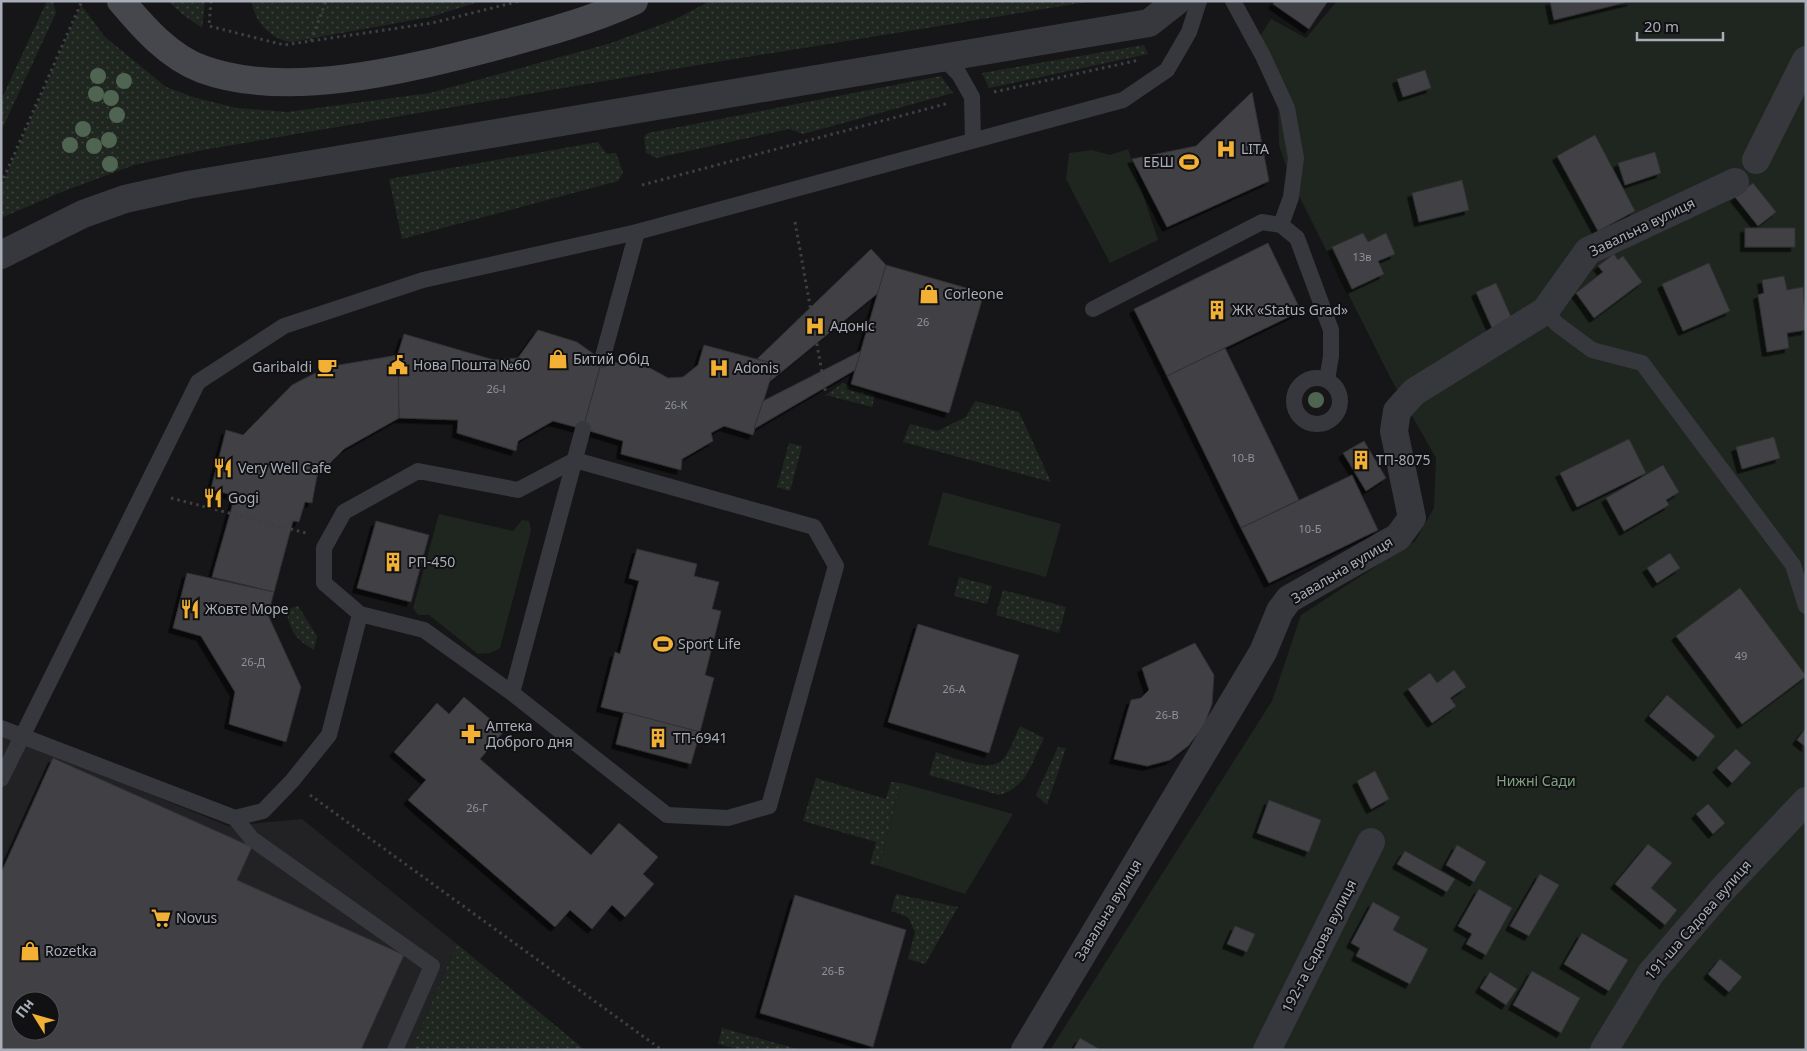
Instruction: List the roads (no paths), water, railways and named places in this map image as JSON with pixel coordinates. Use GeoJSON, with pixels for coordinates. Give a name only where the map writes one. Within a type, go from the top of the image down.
{"type":"FeatureCollection","features":[{"type":"Feature","properties":{"kind":"main road"},"geometry":{"type":"LineString","coordinates":[[121,1],[141,25],[172,52],[201,68],[261,82],[294,82],[354,76],[440,61],[537,35],[612,11],[634,1]]}},
{"type":"Feature","properties":{"kind":"street"},"geometry":{"type":"LineString","coordinates":[[1,255],[83,214],[125,199],[188,185],[1149,23],[1177,1]]}},
{"type":"Feature","properties":{"kind":"street"},"geometry":{"type":"LineString","coordinates":[[1756,160],[1806,60]]}},
{"type":"Feature","properties":{"kind":"street","name":"Завальна вулиця"},"geometry":{"type":"LineString","coordinates":[[1025,1050],[1263,652],[1280,611],[1289,599],[1398,537],[1412,518],[1394,431],[1397,411],[1414,392],[1545,311],[1588,251],[1735,182]]}},
{"type":"Feature","properties":{"kind":"street","name":"191-ша Садова вулиця"},"geometry":{"type":"LineString","coordinates":[[1604,1050],[1651,973],[1722,890],[1806,801]]}},
{"type":"Feature","properties":{"kind":"street","name":"192-га Садова вулиця"},"geometry":{"type":"LineString","coordinates":[[1267,1050],[1371,842]]}},
{"type":"Feature","properties":{"kind":"lane"},"geometry":{"type":"LineString","coordinates":[[1,779],[198,382],[284,326],[423,280],[637,232],[1123,100],[1167,70],[1189,32],[1199,1]]}},
{"type":"Feature","properties":{"kind":"lane"},"geometry":{"type":"LineString","coordinates":[[1233,1],[1263,56],[1287,108],[1296,158],[1291,197],[1281,226]]}},
{"type":"Feature","properties":{"kind":"lane"},"geometry":{"type":"LineString","coordinates":[[944,59],[959,74],[972,96],[973,140]]}},
{"type":"Feature","properties":{"kind":"lane"},"geometry":{"type":"LineString","coordinates":[[1093,310],[1262,222],[1281,226],[1297,238],[1331,330],[1331,356],[1327,380]]}},
{"type":"Feature","properties":{"kind":"lane"},"geometry":{"type":"LineString","coordinates":[[602,360],[637,232]]}},
{"type":"Feature","properties":{"kind":"lane"},"geometry":{"type":"LineString","coordinates":[[1545,311],[1557,324],[1592,350],[1642,363],[1794,565],[1806,606]]}},
{"type":"Feature","properties":{"kind":"lane"},"geometry":{"type":"LineString","coordinates":[[512,693],[583,429]]}},
{"type":"Feature","properties":{"kind":"lane"},"geometry":{"type":"LineString","coordinates":[[575,460],[814,527],[836,566],[769,806],[728,818],[666,815],[512,693],[424,630],[360,614],[324,583],[324,548],[344,512],[418,471],[518,490],[575,460]]}},
{"type":"Feature","properties":{"kind":"lane"},"geometry":{"type":"LineString","coordinates":[[235,818],[263,811],[292,782],[329,735],[360,614]]}},
{"type":"Feature","properties":{"kind":"lane"},"geometry":{"type":"LineString","coordinates":[[1,728],[235,818],[252,839],[432,966],[395,1050]]}},
{"type":"Feature","properties":{"kind":"place","name":"LITA"},"geometry":{"type":"Point","coordinates":[1226,149]}},
{"type":"Feature","properties":{"kind":"place","name":"ЕБШ"},"geometry":{"type":"Point","coordinates":[1189,162]}},
{"type":"Feature","properties":{"kind":"place","name":"Corleone"},"geometry":{"type":"Point","coordinates":[929,294]}},
{"type":"Feature","properties":{"kind":"place","name":"ЖК «Status Grad»"},"geometry":{"type":"Point","coordinates":[1217,310]}},
{"type":"Feature","properties":{"kind":"place","name":"Адоніс"},"geometry":{"type":"Point","coordinates":[815,326]}},
{"type":"Feature","properties":{"kind":"place","name":"Битий Обід"},"geometry":{"type":"Point","coordinates":[558,359]}},
{"type":"Feature","properties":{"kind":"place","name":"Нова Пошта №60"},"geometry":{"type":"Point","coordinates":[398,365]}},
{"type":"Feature","properties":{"kind":"place","name":"Garibaldi"},"geometry":{"type":"Point","coordinates":[327,367]}},
{"type":"Feature","properties":{"kind":"place","name":"Adonis"},"geometry":{"type":"Point","coordinates":[719,368]}},
{"type":"Feature","properties":{"kind":"place","name":"ТП-8075"},"geometry":{"type":"Point","coordinates":[1361,460]}},
{"type":"Feature","properties":{"kind":"place","name":"Very Well Cafe"},"geometry":{"type":"Point","coordinates":[223,468]}},
{"type":"Feature","properties":{"kind":"place","name":"Gogi"},"geometry":{"type":"Point","coordinates":[213,498]}},
{"type":"Feature","properties":{"kind":"place","name":"РП-450"},"geometry":{"type":"Point","coordinates":[393,562]}},
{"type":"Feature","properties":{"kind":"place","name":"Жовте Море"},"geometry":{"type":"Point","coordinates":[190,609]}},
{"type":"Feature","properties":{"kind":"place","name":"Sport Life"},"geometry":{"type":"Point","coordinates":[663,644]}},
{"type":"Feature","properties":{"kind":"place","name":"Аптека Доброго дня"},"geometry":{"type":"Point","coordinates":[471,734]}},
{"type":"Feature","properties":{"kind":"place","name":"ТП-6941"},"geometry":{"type":"Point","coordinates":[658,738]}},
{"type":"Feature","properties":{"kind":"place","name":"Novus"},"geometry":{"type":"Point","coordinates":[161,918]}},
{"type":"Feature","properties":{"kind":"place","name":"Rozetka"},"geometry":{"type":"Point","coordinates":[30,951]}},
{"type":"Feature","properties":{"kind":"park label","name":"Нижні Сади"},"geometry":{"type":"Point","coordinates":[1536,781]}}]}
